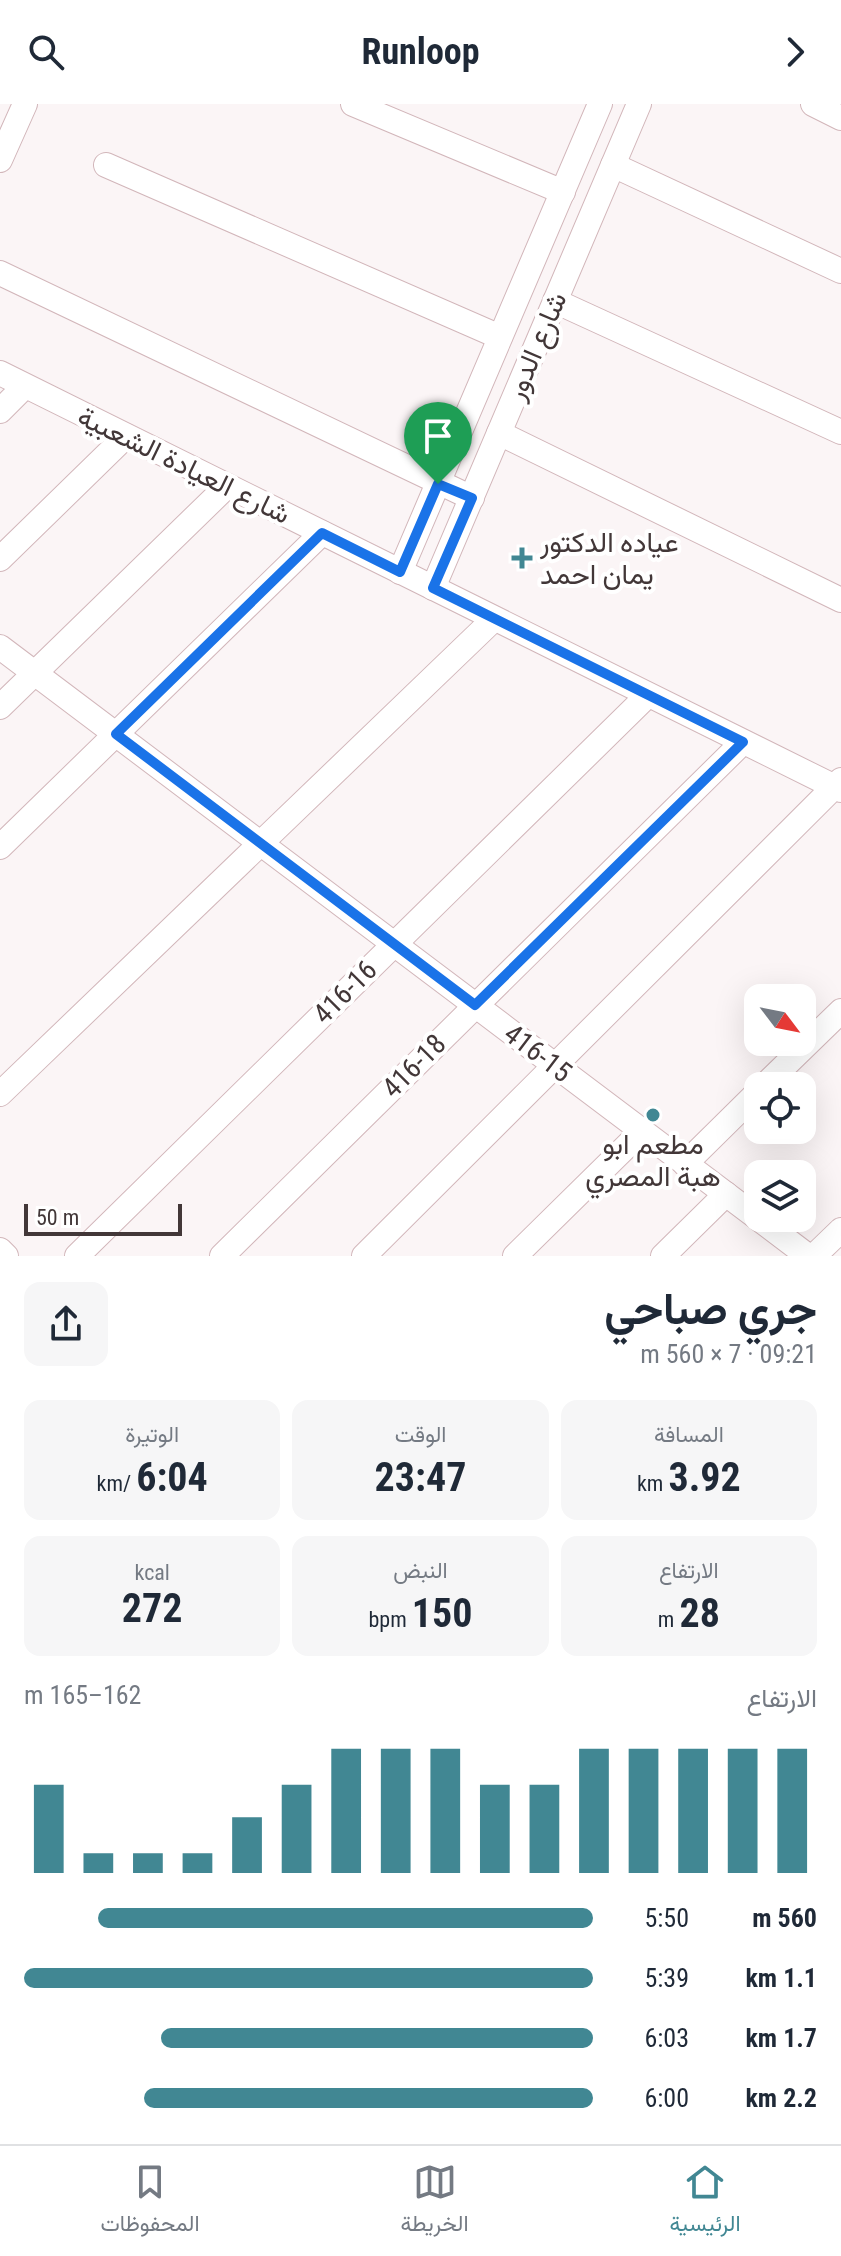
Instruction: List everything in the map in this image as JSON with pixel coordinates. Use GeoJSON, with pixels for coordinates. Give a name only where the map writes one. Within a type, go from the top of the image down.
{"type":"FeatureCollection","features":[{"type":"Feature","properties":{"kind":"street"},"geometry":{"type":"LineString","coordinates":[[0,160],[25,104]]}},
{"type":"Feature","properties":{"kind":"street"},"geometry":{"type":"LineString","coordinates":[[353,104],[563,192]]}},
{"type":"Feature","properties":{"kind":"street","name":"شارع الدور"},"geometry":{"type":"LineString","coordinates":[[400,572],[600,104]]}},
{"type":"Feature","properties":{"kind":"street","name":"شارع الدور"},"geometry":{"type":"LineString","coordinates":[[433,588],[639,104]]}},
{"type":"Feature","properties":{"kind":"street"},"geometry":{"type":"LineString","coordinates":[[813,104],[841,118]]}},
{"type":"Feature","properties":{"kind":"street"},"geometry":{"type":"LineString","coordinates":[[106,165],[500,337]]}},
{"type":"Feature","properties":{"kind":"street"},"geometry":{"type":"LineString","coordinates":[[613,165],[841,271]]}},
{"type":"Feature","properties":{"kind":"street"},"geometry":{"type":"LineString","coordinates":[[0,273],[472,498]]}},
{"type":"Feature","properties":{"kind":"street"},"geometry":{"type":"LineString","coordinates":[[555,301],[841,432]]}},
{"type":"Feature","properties":{"kind":"street","name":"شارع العيادة الشعبية"},"geometry":{"type":"LineString","coordinates":[[0,373],[743,742],[840,786]]}},
{"type":"Feature","properties":{"kind":"street"},"geometry":{"type":"LineString","coordinates":[[0,411],[25,386]]}},
{"type":"Feature","properties":{"kind":"street"},"geometry":{"type":"LineString","coordinates":[[499,433],[841,600]]}},
{"type":"Feature","properties":{"kind":"street"},"geometry":{"type":"LineString","coordinates":[[0,559],[126,436]]}},
{"type":"Feature","properties":{"kind":"street"},"geometry":{"type":"LineString","coordinates":[[0,707],[227,486]]}},
{"type":"Feature","properties":{"kind":"street"},"geometry":{"type":"LineString","coordinates":[[0,847],[322,533]]}},
{"type":"Feature","properties":{"kind":"street"},"geometry":{"type":"LineString","coordinates":[[0,1094],[494,619]]}},
{"type":"Feature","properties":{"kind":"street","name":"416-15"},"geometry":{"type":"LineString","coordinates":[[0,647],[808,1256]]}},
{"type":"Feature","properties":{"kind":"street","name":"416-16"},"geometry":{"type":"LineString","coordinates":[[77,1256],[648,695]]}},
{"type":"Feature","properties":{"kind":"street","name":"416-18"},"geometry":{"type":"LineString","coordinates":[[222,1256],[743,742]]}},
{"type":"Feature","properties":{"kind":"street"},"geometry":{"type":"LineString","coordinates":[[364,1256],[840,786]]}},
{"type":"Feature","properties":{"kind":"street"},"geometry":{"type":"LineString","coordinates":[[778,1072],[841,1011]]}},
{"type":"Feature","properties":{"kind":"street"},"geometry":{"type":"LineString","coordinates":[[685,1164],[744,1106]]}},
{"type":"Feature","properties":{"kind":"street"},"geometry":{"type":"LineString","coordinates":[[515,1256],[642,1131]]}},
{"type":"Feature","properties":{"kind":"street"},"geometry":{"type":"LineString","coordinates":[[663,1256],[726,1194]]}},
{"type":"Feature","properties":{"kind":"street"},"geometry":{"type":"LineString","coordinates":[[814,1256],[841,1230]]}},
{"type":"Feature","properties":{"kind":"street"},"geometry":{"type":"LineString","coordinates":[[0,1250],[6,1256]]}},
{"type":"Feature","properties":{"kind":"place","name":"عياده الدكتور يمان احمد"},"geometry":{"type":"Point","coordinates":[522,558]}},
{"type":"Feature","properties":{"kind":"place","name":"مطعم ابو هبة المصري"},"geometry":{"type":"Point","coordinates":[653,1115]}},
{"type":"Feature","properties":{"kind":"route"},"geometry":{"type":"LineString","coordinates":[[438,484],[472,498],[433,588],[743,742],[475,1005],[116,734],[322,533],[400,572],[438,484]]}}]}
